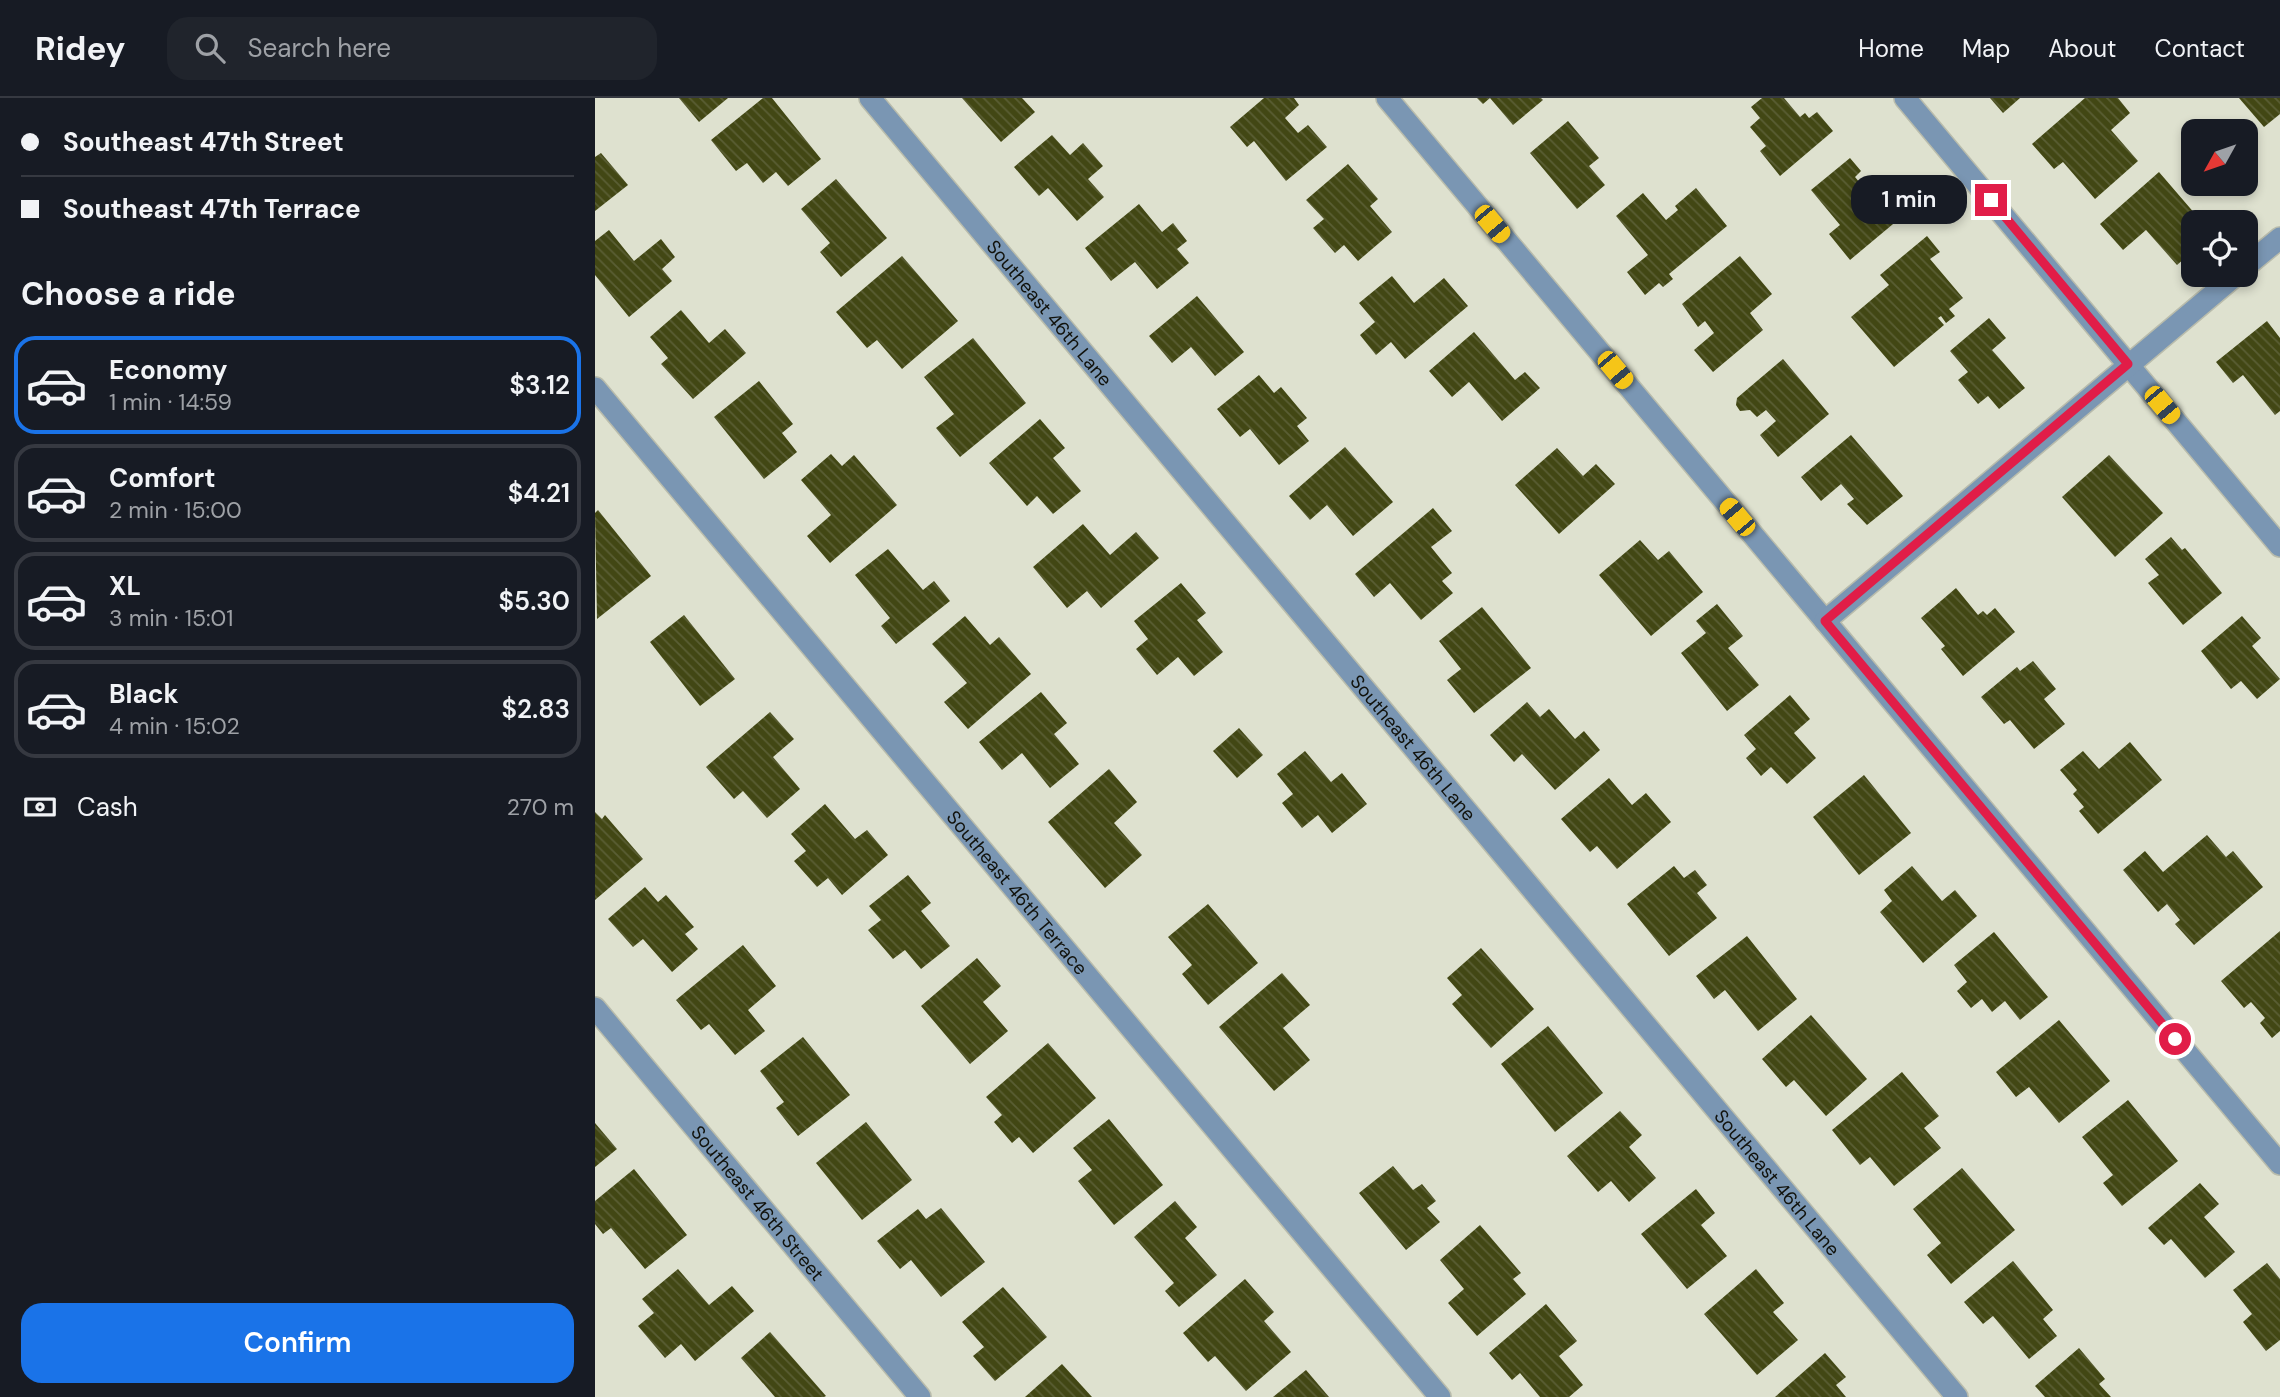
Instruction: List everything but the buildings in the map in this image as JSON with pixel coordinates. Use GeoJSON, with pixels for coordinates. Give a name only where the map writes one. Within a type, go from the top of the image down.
{"type":"FeatureCollection","features":[{"type":"Feature","properties":{"kind":"street","name":"Southeast 46th Lane"},"geometry":{"type":"LineString","coordinates":[[870,98],[1957,1397]]}},
{"type":"Feature","properties":{"kind":"street"},"geometry":{"type":"LineString","coordinates":[[1387,98],[2280,1164]]}},
{"type":"Feature","properties":{"kind":"street"},"geometry":{"type":"LineString","coordinates":[[1905,98],[2280,546]]}},
{"type":"Feature","properties":{"kind":"street"},"geometry":{"type":"LineString","coordinates":[[2258,257],[2280,239]]}},
{"type":"Feature","properties":{"kind":"street"},"geometry":{"type":"LineString","coordinates":[[1825,621],[2221,287]]}},
{"type":"Feature","properties":{"kind":"street","name":"Southeast 46th Terrace"},"geometry":{"type":"LineString","coordinates":[[595,388],[1440,1397]]}},
{"type":"Feature","properties":{"kind":"street","name":"Southeast 46th Street"},"geometry":{"type":"LineString","coordinates":[[595,1008],[920,1397]]}},
{"type":"Feature","properties":{"kind":"route"},"geometry":{"type":"LineString","coordinates":[[1991,200],[2128,364],[1825,621],[2175,1039]]}}]}
